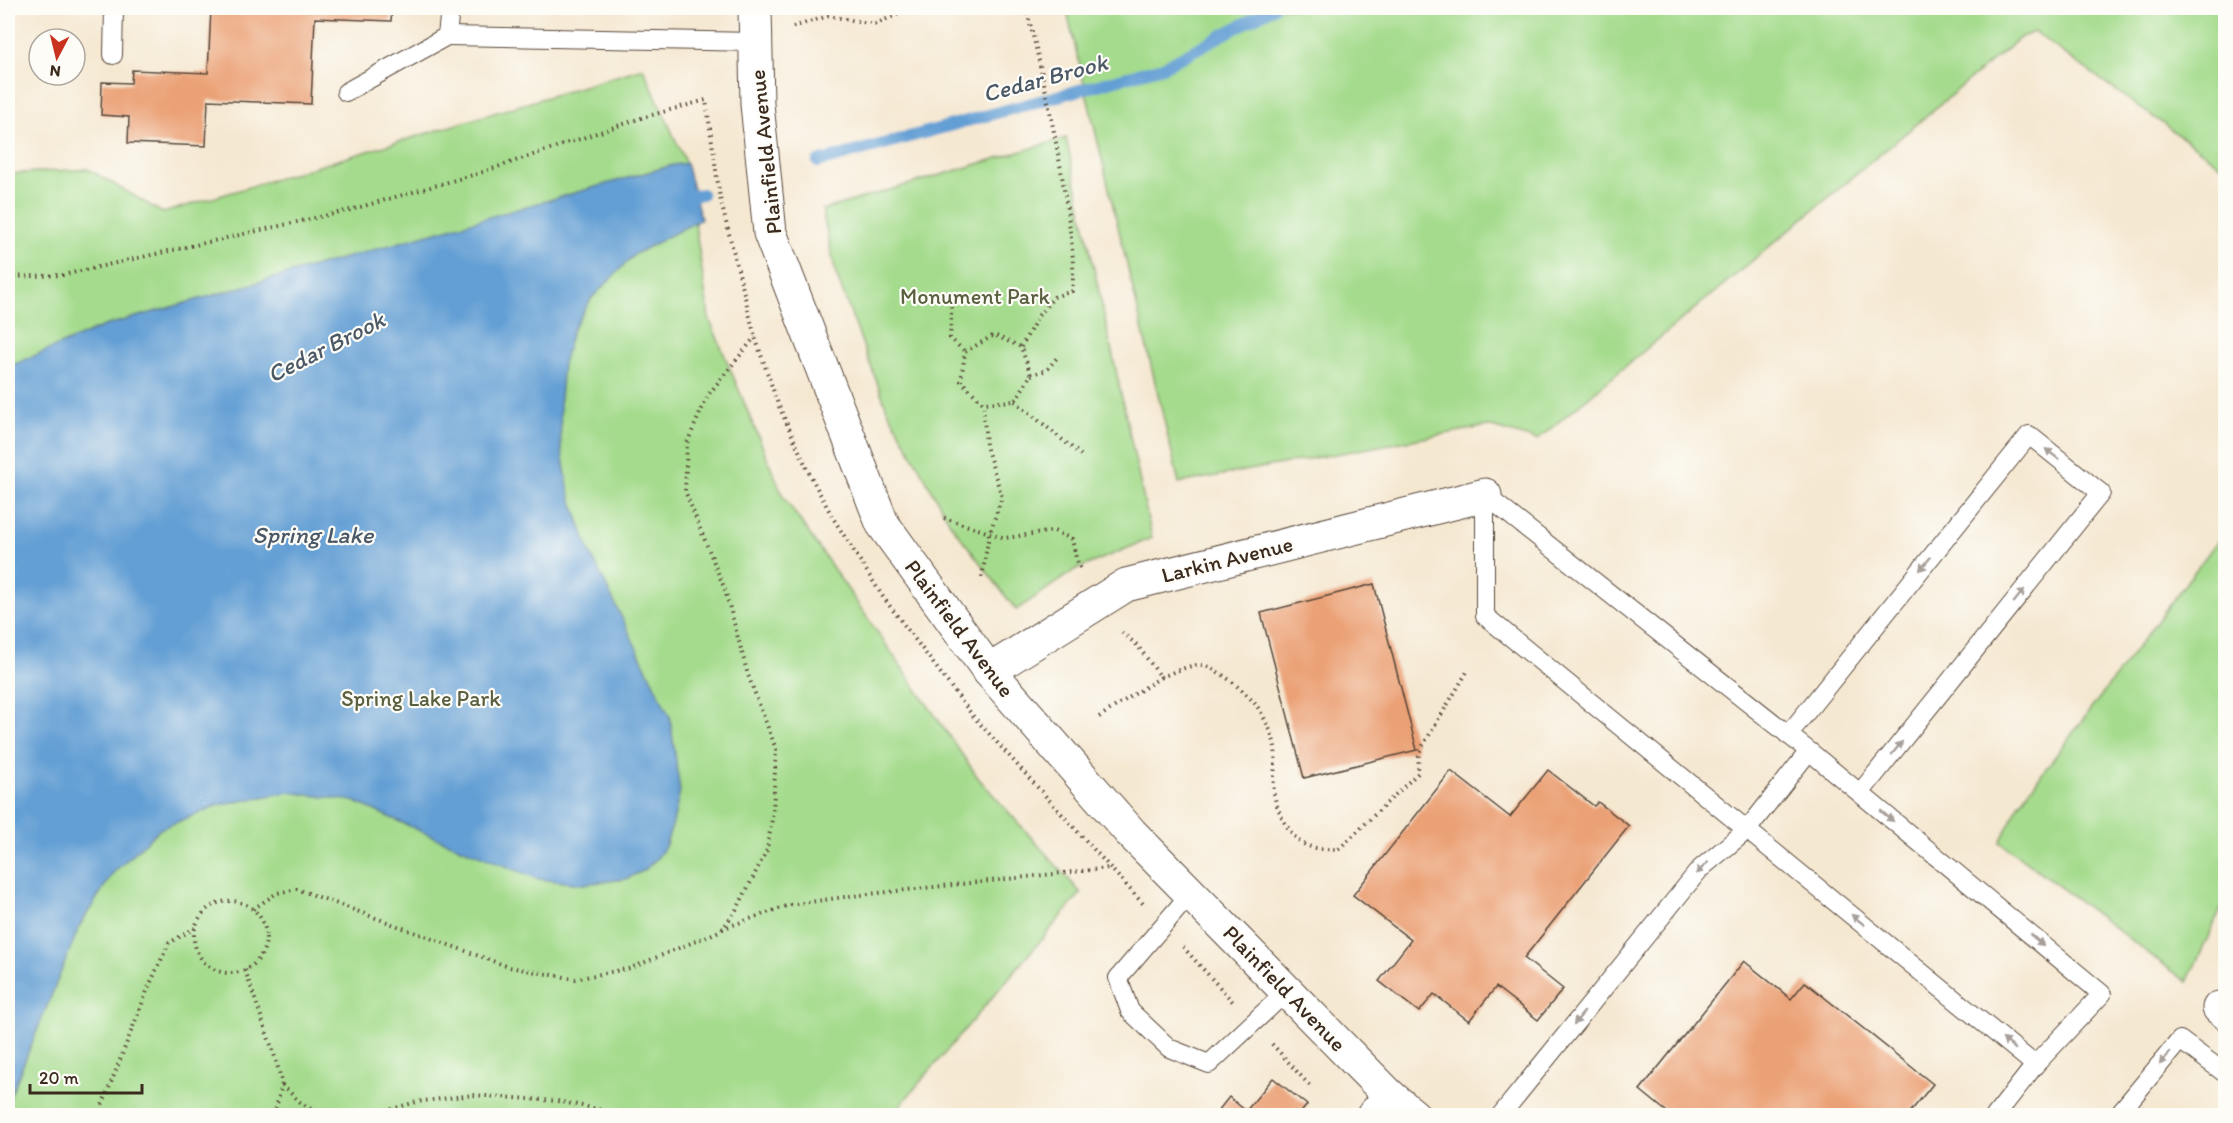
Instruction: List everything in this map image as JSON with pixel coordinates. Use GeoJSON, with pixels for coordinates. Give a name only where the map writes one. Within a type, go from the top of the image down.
{"type":"FeatureCollection","features":[{"type":"Feature","properties":{"kind":"street","name":"Plainfield Avenue"},"geometry":{"type":"LineString","coordinates":[[755,8],[757,104],[770,233],[882,523],[989,671],[1131,833],[1287,991],[1392,1109]]}},
{"type":"Feature","properties":{"kind":"street","name":"Larkin Avenue"},"geometry":{"type":"LineString","coordinates":[[989,671],[1126,585],[1485,495]]}},
{"type":"Feature","properties":{"kind":"lane"},"geometry":{"type":"LineString","coordinates":[[113,55],[114,8]]}},
{"type":"Feature","properties":{"kind":"lane"},"geometry":{"type":"LineString","coordinates":[[447,36],[450,8]]}},
{"type":"Feature","properties":{"kind":"lane"},"geometry":{"type":"LineString","coordinates":[[346,92],[447,36],[756,42]]}},
{"type":"Feature","properties":{"kind":"lane"},"geometry":{"type":"LineString","coordinates":[[1788,735],[2029,435],[2102,493],[1860,794]]}},
{"type":"Feature","properties":{"kind":"lane"},"geometry":{"type":"LineString","coordinates":[[1485,495],[1809,751],[2102,994],[2035,1065],[1995,1116]]}},
{"type":"Feature","properties":{"kind":"lane"},"geometry":{"type":"LineString","coordinates":[[1485,495],[1485,616],[2035,1065]]}},
{"type":"Feature","properties":{"kind":"lane"},"geometry":{"type":"LineString","coordinates":[[1500,1116],[1700,869],[1747,830],[1809,751]]}},
{"type":"Feature","properties":{"kind":"lane"},"geometry":{"type":"LineString","coordinates":[[1191,893],[1118,978],[1130,1011],[1169,1048],[1209,1064],[1287,991]]}},
{"type":"Feature","properties":{"kind":"lane"},"geometry":{"type":"LineString","coordinates":[[2117,1116],[2180,1040],[2226,1074]]}},
{"type":"Feature","properties":{"kind":"path"},"geometry":{"type":"LineString","coordinates":[[794,27],[828,16],[875,24],[913,8]]}},
{"type":"Feature","properties":{"kind":"path"},"geometry":{"type":"LineString","coordinates":[[1021,347],[1038,316],[1053,297],[1072,291],[1074,274],[1066,203],[1043,74],[1026,8]]}},
{"type":"Feature","properties":{"kind":"path"},"geometry":{"type":"LineString","coordinates":[[8,277],[63,275],[350,210],[483,172],[641,118],[706,100]]}},
{"type":"Feature","properties":{"kind":"path"},"geometry":{"type":"LineString","coordinates":[[952,301],[950,338],[966,352]]}},
{"type":"Feature","properties":{"kind":"path"},"geometry":{"type":"LineString","coordinates":[[982,577],[990,532],[1002,497],[986,446],[983,403],[961,381],[966,352],[994,335],[1021,347],[1031,375]]}},
{"type":"Feature","properties":{"kind":"path"},"geometry":{"type":"LineString","coordinates":[[722,930],[738,907],[766,850],[773,813],[776,749],[748,675],[725,591],[685,491],[687,443],[708,395],[755,337]]}},
{"type":"Feature","properties":{"kind":"path"},"geometry":{"type":"LineString","coordinates":[[1015,401],[1031,375],[1047,370],[1059,355]]}},
{"type":"Feature","properties":{"kind":"path"},"geometry":{"type":"LineString","coordinates":[[983,403],[1015,401],[1081,455]]}},
{"type":"Feature","properties":{"kind":"path"},"geometry":{"type":"LineString","coordinates":[[944,518],[1005,538],[1054,531],[1072,539],[1081,570]]}},
{"type":"Feature","properties":{"kind":"path"},"geometry":{"type":"LineString","coordinates":[[1115,627],[1137,645],[1161,677]]}},
{"type":"Feature","properties":{"kind":"path"},"geometry":{"type":"LineString","coordinates":[[1099,717],[1161,677],[1191,666],[1203,665],[1221,674],[1252,700],[1274,742],[1276,768],[1274,792],[1282,818],[1300,842],[1328,850],[1339,849],[1418,773],[1419,752],[1467,672]]}},
{"type":"Feature","properties":{"kind":"path"},"geometry":{"type":"LineString","coordinates":[[253,909],[277,893],[297,889],[509,967],[575,979],[631,968],[789,905],[851,896],[1109,868]]}},
{"type":"Feature","properties":{"kind":"path"},"geometry":{"type":"LineString","coordinates":[[98,1116],[149,986],[169,943],[195,928],[208,909],[218,903],[230,902],[242,903],[253,909],[266,930],[266,943],[255,964],[233,973],[222,972],[211,968],[203,961],[194,939],[195,928]]}},
{"type":"Feature","properties":{"kind":"path"},"geometry":{"type":"LineString","coordinates":[[245,970],[282,1084],[274,1116]]}},
{"type":"Feature","properties":{"kind":"path"},"geometry":{"type":"LineString","coordinates":[[282,1084],[300,1102],[322,1116]]}},
{"type":"Feature","properties":{"kind":"path"},"geometry":{"type":"LineString","coordinates":[[368,1116],[416,1102],[472,1095],[557,1101],[633,1116]]}},
{"type":"Feature","properties":{"kind":"green space"},"geometry":{"type":"Polygon","coordinates":[[[1066,8],[2225,8],[2225,168],[2034,32],[2021,37],[1537,440],[1488,426],[1179,483],[1066,8]]]}},
{"type":"Feature","properties":{"kind":"green space","name":"Spring Lake Park"},"geometry":{"type":"Polygon","coordinates":[[[643,68],[686,163],[709,318],[783,496],[979,779],[1081,893],[892,1115],[8,1116],[8,174],[88,169],[163,213],[643,68]]]}},
{"type":"Feature","properties":{"kind":"green space","name":"Monument Park"},"geometry":{"type":"Polygon","coordinates":[[[1066,138],[1152,538],[1075,570],[1016,610],[950,523],[887,409],[836,274],[822,210],[1066,138]]]}},
{"type":"Feature","properties":{"kind":"green space"},"geometry":{"type":"Polygon","coordinates":[[[2225,531],[2225,901],[2187,982],[2000,842],[2020,803],[2225,531]]]}},
{"type":"Feature","properties":{"kind":"water","name":"Spring Lake"},"geometry":{"type":"Polygon","coordinates":[[[686,163],[701,219],[635,254],[591,299],[572,331],[563,364],[560,399],[561,447],[569,492],[589,550],[670,717],[680,791],[665,847],[645,870],[626,879],[583,884],[538,879],[353,801],[289,792],[219,805],[160,829],[113,873],[80,925],[8,1102],[8,367],[104,326],[686,163]]]}},
{"type":"Feature","properties":{"kind":"building"},"geometry":{"type":"Polygon","coordinates":[[[211,8],[392,8],[391,21],[315,18],[311,104],[208,100],[206,146],[128,143],[129,117],[101,115],[102,82],[131,83],[132,70],[208,73],[211,8]]]}},
{"type":"Feature","properties":{"kind":"building"},"geometry":{"type":"Polygon","coordinates":[[[1374,584],[1417,750],[1304,778],[1261,613],[1374,584]]]}},
{"type":"Feature","properties":{"kind":"building"},"geometry":{"type":"Polygon","coordinates":[[[1548,770],[1594,806],[1598,802],[1629,826],[1524,958],[1563,989],[1538,1020],[1496,987],[1469,1021],[1434,994],[1419,1012],[1379,981],[1411,940],[1353,895],[1451,771],[1510,817],[1548,770]]]}},
{"type":"Feature","properties":{"kind":"building"},"geometry":{"type":"Polygon","coordinates":[[[1744,961],[1791,999],[1805,982],[1933,1084],[1907,1116],[1672,1116],[1640,1090],[1744,961]]]}},
{"type":"Feature","properties":{"kind":"building"},"geometry":{"type":"Polygon","coordinates":[[[1273,1078],[1307,1105],[1298,1116],[1214,1116],[1229,1097],[1246,1111],[1273,1078]]]}},
{"type":"Feature","properties":{"kind":"waterway","name":"Cedar Brook"},"geometry":{"type":"LineString","coordinates":[[818,162],[1163,67],[1273,8]]}},
{"type":"Feature","properties":{"kind":"waterway","name":"Cedar Brook"},"geometry":{"type":"LineString","coordinates":[[680,199],[702,194]]}}]}
